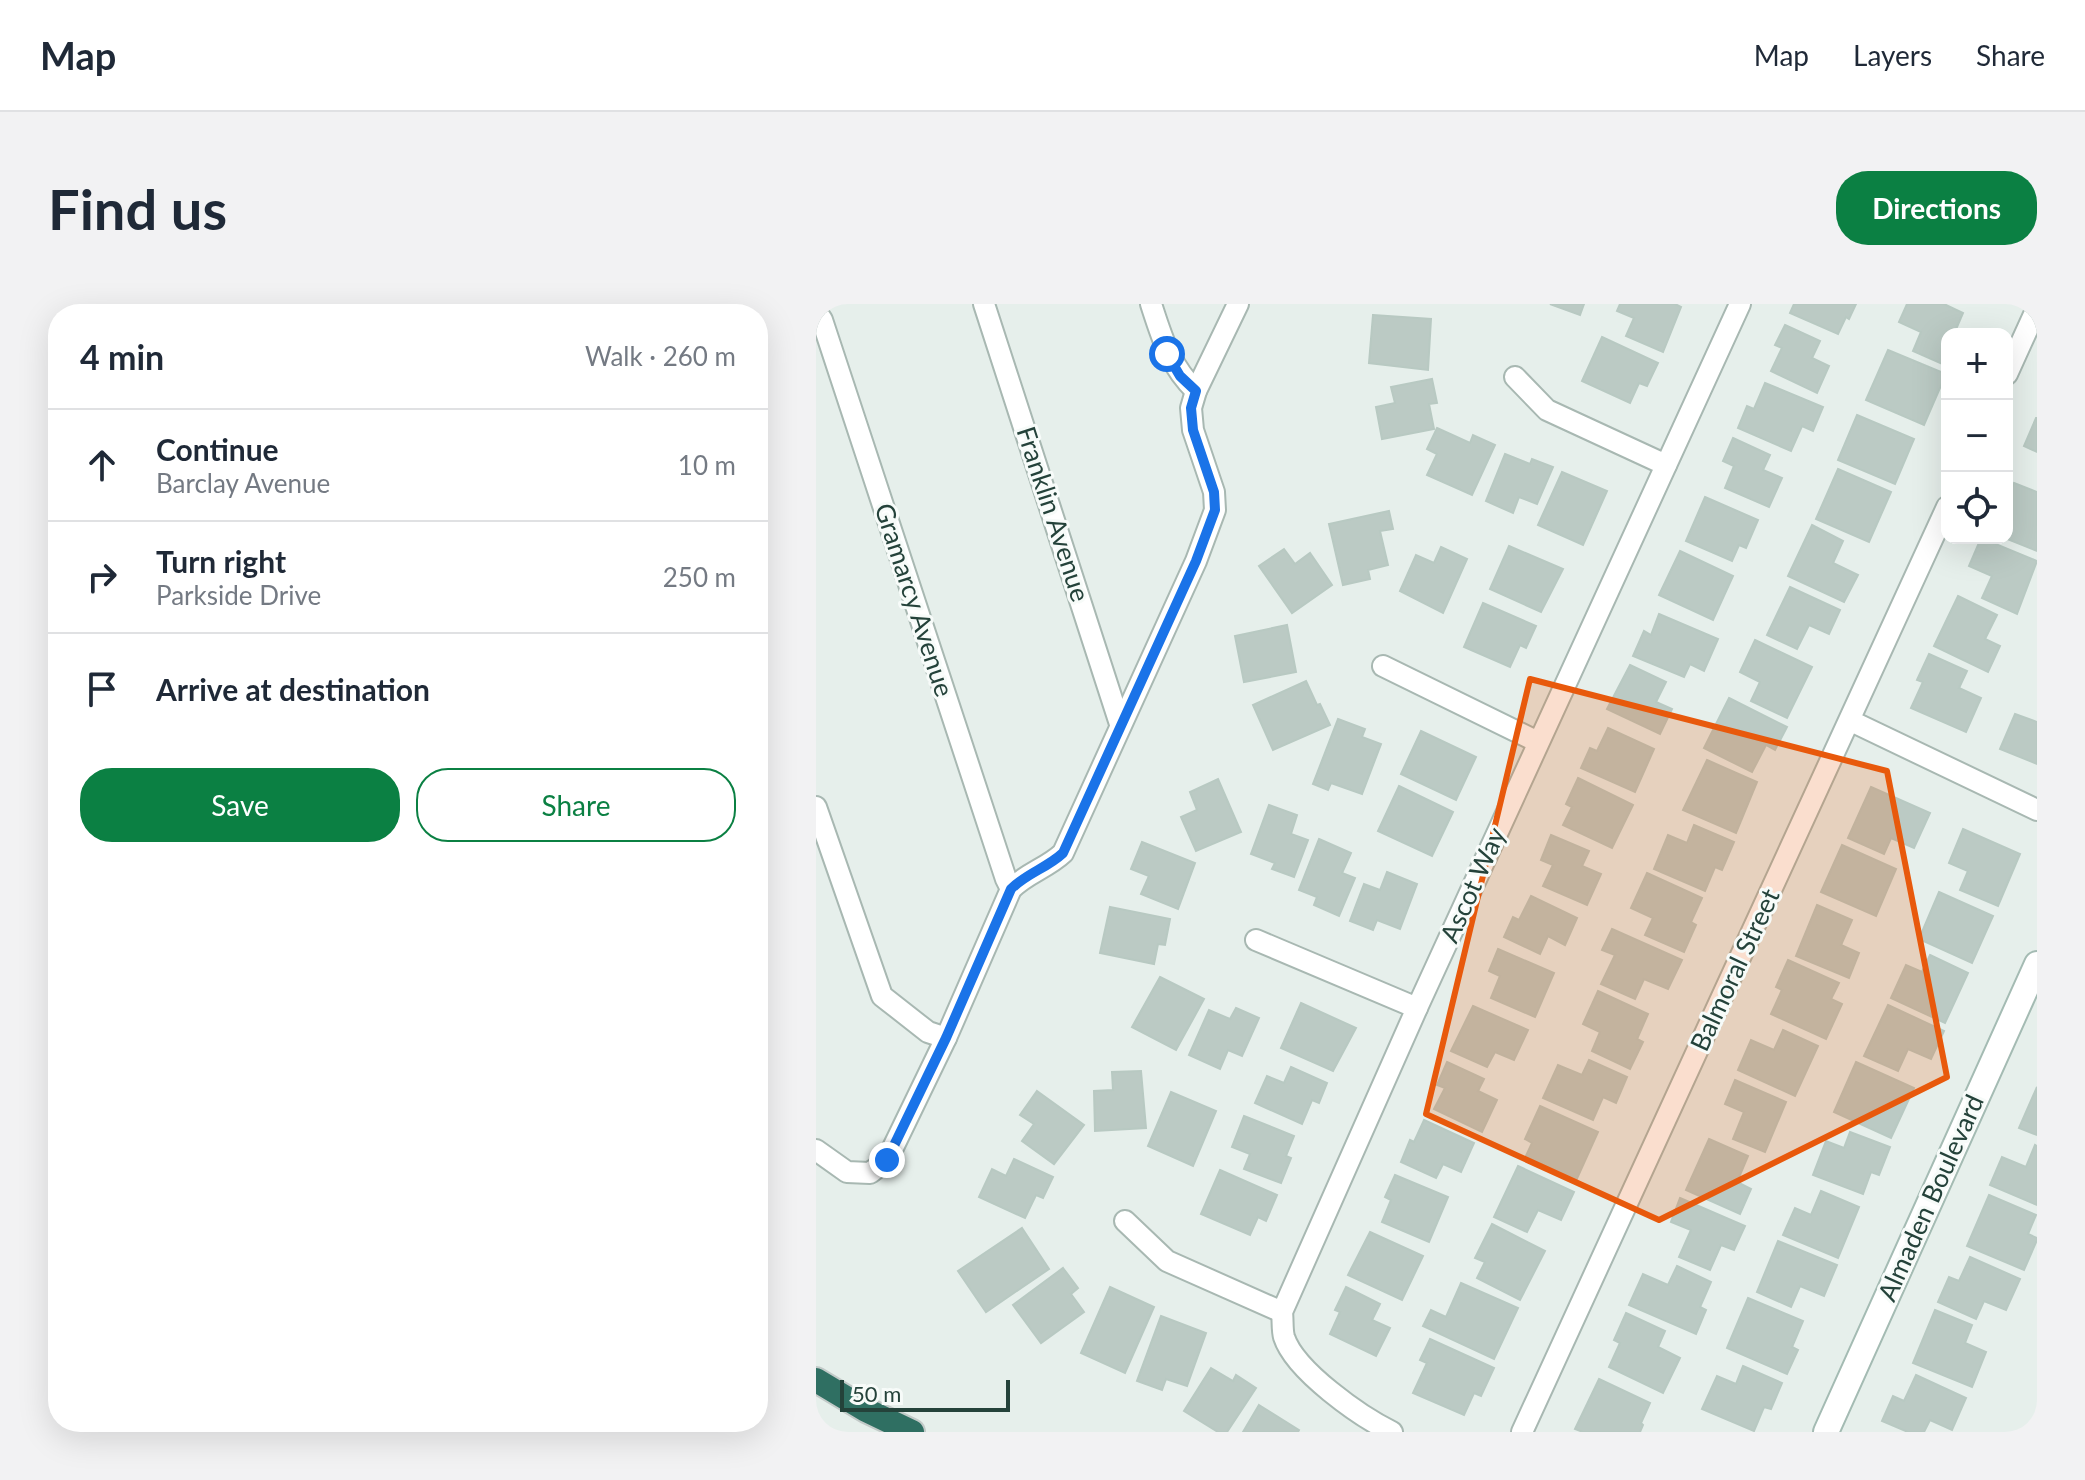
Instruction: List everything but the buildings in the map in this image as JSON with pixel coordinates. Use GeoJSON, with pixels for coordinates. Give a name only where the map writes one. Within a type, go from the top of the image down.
{"type":"FeatureCollection","features":[{"type":"Feature","properties":{"kind":"highway"},"geometry":{"type":"LineString","coordinates":[[816,1380],[866,1410],[912,1432]]}},
{"type":"Feature","properties":{"kind":"street","name":"Franklin Avenue"},"geometry":{"type":"LineString","coordinates":[[984,304],[1120,724]]}},
{"type":"Feature","properties":{"kind":"street"},"geometry":{"type":"LineString","coordinates":[[1151,304],[1167,354],[1180,376],[1196,391]]}},
{"type":"Feature","properties":{"kind":"street"},"geometry":{"type":"LineString","coordinates":[[816,1150],[847,1172],[870,1173],[887,1160],[946,1038],[1011,889],[1024,876],[1049,866],[1063,853],[1196,561],[1215,510],[1214,492],[1193,430],[1191,408],[1196,391],[1238,304]]}},
{"type":"Feature","properties":{"kind":"street","name":"Ascot Way"},"geometry":{"type":"LineString","coordinates":[[1282,1312],[1417,1008],[1740,304]]}},
{"type":"Feature","properties":{"kind":"street"},"geometry":{"type":"LineString","coordinates":[[2013,361],[2037,308]]}},
{"type":"Feature","properties":{"kind":"street","name":"Gramarcy Avenue"},"geometry":{"type":"LineString","coordinates":[[816,311],[827,335],[1011,889]]}},
{"type":"Feature","properties":{"kind":"street"},"geometry":{"type":"LineString","coordinates":[[1515,377],[1547,410],[1666,465]]}},
{"type":"Feature","properties":{"kind":"street","name":"Balmoral Street"},"geometry":{"type":"LineString","coordinates":[[1522,1432],[1941,520]]}},
{"type":"Feature","properties":{"kind":"street"},"geometry":{"type":"LineString","coordinates":[[1383,666],[1538,742]]}},
{"type":"Feature","properties":{"kind":"street"},"geometry":{"type":"LineString","coordinates":[[1851,721],[2037,810]]}},
{"type":"Feature","properties":{"kind":"street"},"geometry":{"type":"LineString","coordinates":[[816,807],[882,996],[928,1032],[946,1038]]}},
{"type":"Feature","properties":{"kind":"street"},"geometry":{"type":"LineString","coordinates":[[1256,940],[1417,1008]]}},
{"type":"Feature","properties":{"kind":"street","name":"Almaden Boulevard"},"geometry":{"type":"LineString","coordinates":[[1826,1432],[2037,964]]}},
{"type":"Feature","properties":{"kind":"street"},"geometry":{"type":"LineString","coordinates":[[1125,1221],[1167,1261],[1282,1312],[1284,1338],[1300,1361],[1337,1398],[1392,1432]]}},
{"type":"Feature","properties":{"kind":"highlighted area"},"geometry":{"type":"Polygon","coordinates":[[[1530,679],[1887,771],[1947,1077],[1659,1220],[1426,1114],[1530,679]]]}},
{"type":"Feature","properties":{"kind":"route"},"geometry":{"type":"LineString","coordinates":[[887,1160],[946,1038],[1011,889],[1024,876],[1049,866],[1063,853],[1196,561],[1215,510],[1214,492],[1193,430],[1191,408],[1196,391],[1180,376],[1167,354]]}}]}
